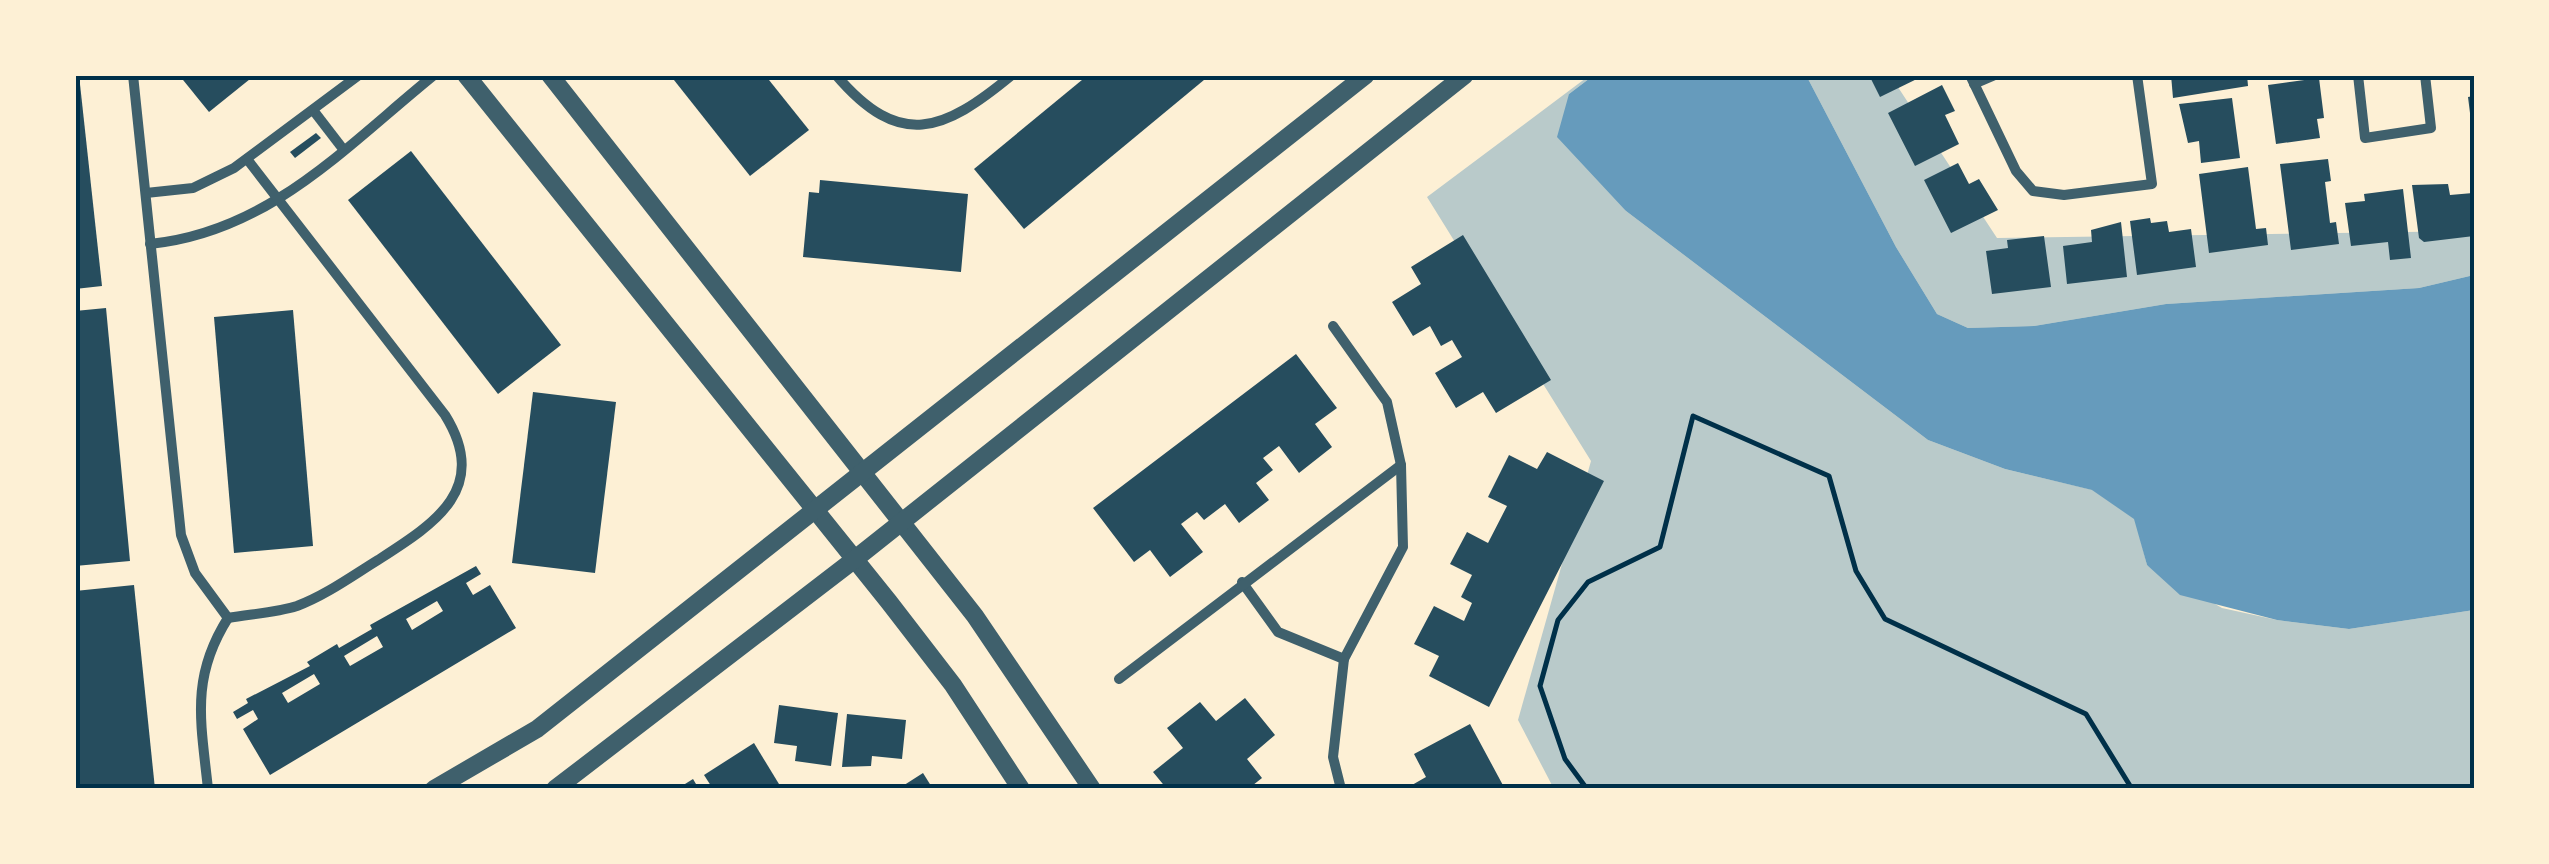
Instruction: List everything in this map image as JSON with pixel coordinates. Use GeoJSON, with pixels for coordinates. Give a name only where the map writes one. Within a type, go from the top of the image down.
{"type":"FeatureCollection","features":[{"type":"Feature","properties":{"kind":"street"},"geometry":{"type":"LineString","coordinates":[[133,75],[181,536],[195,574],[228,618]]}},
{"type":"Feature","properties":{"kind":"street"},"geometry":{"type":"LineString","coordinates":[[146,192],[193,188],[248,159],[358,75]]}},
{"type":"Feature","properties":{"kind":"street"},"geometry":{"type":"LineString","coordinates":[[150,244],[212,234],[278,202],[434,75]]}},
{"type":"Feature","properties":{"kind":"street"},"geometry":{"type":"LineString","coordinates":[[466,75],[855,560],[952,685],[1021,789]]}},
{"type":"Feature","properties":{"kind":"street"},"geometry":{"type":"LineString","coordinates":[[550,75],[1006,658],[1092,789]]}},
{"type":"Feature","properties":{"kind":"street"},"geometry":{"type":"LineString","coordinates":[[836,75],[870,111],[887,120],[920,126],[948,121],[1012,75]]}},
{"type":"Feature","properties":{"kind":"street"},"geometry":{"type":"LineString","coordinates":[[434,789],[537,729],[1366,75]]}},
{"type":"Feature","properties":{"kind":"street"},"geometry":{"type":"LineString","coordinates":[[554,789],[855,560],[1465,75]]}},
{"type":"Feature","properties":{"kind":"street"},"geometry":{"type":"LineString","coordinates":[[1994,75],[1972,79],[2024,184],[2033,191],[2064,195],[2152,184],[2137,75]]}},
{"type":"Feature","properties":{"kind":"street"},"geometry":{"type":"LineString","coordinates":[[2358,75],[2366,138],[2432,128],[2424,75]]}},
{"type":"Feature","properties":{"kind":"street"},"geometry":{"type":"LineString","coordinates":[[313,110],[343,149]]}},
{"type":"Feature","properties":{"kind":"street"},"geometry":{"type":"LineString","coordinates":[[208,789],[200,680],[207,654],[228,618],[294,606],[330,589],[446,513],[460,476],[461,458],[444,415],[248,159]]}},
{"type":"Feature","properties":{"kind":"street"},"geometry":{"type":"LineString","coordinates":[[1333,326],[1387,402],[1400,466],[1402,547],[1344,660],[1332,757],[1341,789]]}},
{"type":"Feature","properties":{"kind":"street"},"geometry":{"type":"LineString","coordinates":[[1118,679],[1400,466]]}},
{"type":"Feature","properties":{"kind":"street"},"geometry":{"type":"LineString","coordinates":[[1242,582],[1278,632],[1344,660]]}},
{"type":"Feature","properties":{"kind":"path"},"geometry":{"type":"LineString","coordinates":[[1587,789],[1565,759],[1540,686],[1558,620],[1588,582],[1660,547],[1693,416],[1829,476],[1856,571],[1885,620],[2086,714],[2132,789]]}},
{"type":"Feature","properties":{"kind":"shaded area"},"geometry":{"type":"Polygon","coordinates":[[[1594,75],[1569,94],[1626,211],[1928,440],[2005,469],[2093,490],[2135,519],[2147,565],[2222,608],[2349,629],[2474,610],[2474,789],[1554,789],[1518,720],[1591,461],[1427,197],[1594,75]]]}},
{"type":"Feature","properties":{"kind":"shaded area"},"geometry":{"type":"Polygon","coordinates":[[[1806,75],[1890,75],[1997,238],[2474,231],[2474,275],[2419,288],[2166,304],[2034,326],[1968,328],[1937,314],[1896,247],[1806,75]]]}},
{"type":"Feature","properties":{"kind":"water"},"geometry":{"type":"Polygon","coordinates":[[[1594,75],[1806,75],[1896,247],[1937,314],[1968,328],[2034,326],[2166,304],[2419,288],[2474,275],[2474,610],[2349,629],[2277,620],[2180,595],[2147,565],[2134,519],[2092,490],[2005,469],[1928,440],[1626,211],[1557,137],[1569,94],[1594,75]]]}},
{"type":"Feature","properties":{"kind":"building"},"geometry":{"type":"Polygon","coordinates":[[[75,75],[79,75],[102,286],[75,289],[75,75]]]}},
{"type":"Feature","properties":{"kind":"building"},"geometry":{"type":"Polygon","coordinates":[[[179,75],[255,75],[209,112],[179,75]]]}},
{"type":"Feature","properties":{"kind":"building"},"geometry":{"type":"Polygon","coordinates":[[[670,75],[765,75],[809,130],[750,176],[670,75]]]}},
{"type":"Feature","properties":{"kind":"building"},"geometry":{"type":"Polygon","coordinates":[[[1088,75],[1210,75],[1024,229],[974,169],[1088,75]]]}},
{"type":"Feature","properties":{"kind":"building"},"geometry":{"type":"Polygon","coordinates":[[[1869,75],[1925,75],[1880,97],[1869,75]]]}},
{"type":"Feature","properties":{"kind":"building"},"geometry":{"type":"Polygon","coordinates":[[[2171,75],[2247,75],[2248,86],[2173,98],[2171,75]]]}},
{"type":"Feature","properties":{"kind":"building"},"geometry":{"type":"Polygon","coordinates":[[[2319,78],[2324,118],[2317,119],[2320,138],[2276,144],[2268,85],[2319,78]]]}},
{"type":"Feature","properties":{"kind":"building"},"geometry":{"type":"Polygon","coordinates":[[[1942,85],[1955,111],[1945,115],[1959,144],[1915,166],[1888,113],[1942,85]]]}},
{"type":"Feature","properties":{"kind":"building"},"geometry":{"type":"Polygon","coordinates":[[[2474,96],[2474,120],[2471,121],[2468,97],[2474,96]]]}},
{"type":"Feature","properties":{"kind":"building"},"geometry":{"type":"Polygon","coordinates":[[[2232,98],[2240,158],[2201,163],[2199,141],[2188,143],[2179,104],[2232,98]]]}},
{"type":"Feature","properties":{"kind":"building"},"geometry":{"type":"Polygon","coordinates":[[[316,133],[321,138],[295,158],[290,152],[316,133]]]}},
{"type":"Feature","properties":{"kind":"building"},"geometry":{"type":"Polygon","coordinates":[[[411,151],[561,345],[498,394],[348,200],[411,151]]]}},
{"type":"Feature","properties":{"kind":"building"},"geometry":{"type":"Polygon","coordinates":[[[2328,159],[2331,181],[2325,182],[2330,223],[2336,222],[2339,244],[2291,250],[2280,164],[2328,159]]]}},
{"type":"Feature","properties":{"kind":"building"},"geometry":{"type":"Polygon","coordinates":[[[1958,163],[1969,184],[1979,179],[1998,210],[1951,233],[1924,180],[1958,163]]]}},
{"type":"Feature","properties":{"kind":"building"},"geometry":{"type":"Polygon","coordinates":[[[2248,167],[2256,229],[2266,228],[2268,245],[2209,253],[2199,174],[2248,167]]]}},
{"type":"Feature","properties":{"kind":"building"},"geometry":{"type":"Polygon","coordinates":[[[820,180],[968,194],[961,272],[803,257],[809,192],[819,193],[820,180]]]}},
{"type":"Feature","properties":{"kind":"building"},"geometry":{"type":"Polygon","coordinates":[[[2448,184],[2450,195],[2473,193],[2474,236],[2424,242],[2419,238],[2412,185],[2448,184]]]}},
{"type":"Feature","properties":{"kind":"building"},"geometry":{"type":"Polygon","coordinates":[[[2403,189],[2411,258],[2390,260],[2388,242],[2351,246],[2345,203],[2365,201],[2364,194],[2403,189]]]}},
{"type":"Feature","properties":{"kind":"building"},"geometry":{"type":"Polygon","coordinates":[[[2150,218],[2151,223],[2167,221],[2169,232],[2191,229],[2196,267],[2137,275],[2130,221],[2150,218]]]}},
{"type":"Feature","properties":{"kind":"building"},"geometry":{"type":"Polygon","coordinates":[[[2121,222],[2127,277],[2067,284],[2063,246],[2092,242],[2091,230],[2121,222]]]}},
{"type":"Feature","properties":{"kind":"building"},"geometry":{"type":"Polygon","coordinates":[[[1463,235],[1551,380],[1496,413],[1483,392],[1456,408],[1435,373],[1462,357],[1452,340],[1441,346],[1430,326],[1413,336],[1392,302],[1421,284],[1411,267],[1463,235]]]}},
{"type":"Feature","properties":{"kind":"building"},"geometry":{"type":"Polygon","coordinates":[[[2044,236],[2051,287],[1992,294],[1986,251],[2008,248],[2007,240],[2044,236]]]}},
{"type":"Feature","properties":{"kind":"building"},"geometry":{"type":"Polygon","coordinates":[[[106,308],[130,561],[75,566],[75,311],[106,308]]]}},
{"type":"Feature","properties":{"kind":"building"},"geometry":{"type":"Polygon","coordinates":[[[293,310],[313,546],[234,553],[214,317],[293,310]]]}},
{"type":"Feature","properties":{"kind":"building"},"geometry":{"type":"Polygon","coordinates":[[[1296,354],[1337,408],[1315,424],[1332,447],[1299,473],[1279,446],[1263,458],[1273,470],[1256,483],[1269,500],[1239,523],[1225,504],[1204,520],[1197,512],[1181,524],[1203,552],[1170,577],[1150,550],[1134,562],[1093,508],[1296,354]]]}},
{"type":"Feature","properties":{"kind":"building"},"geometry":{"type":"Polygon","coordinates":[[[533,392],[616,402],[595,573],[512,563],[533,392]]]}},
{"type":"Feature","properties":{"kind":"building"},"geometry":{"type":"Polygon","coordinates":[[[1547,452],[1604,481],[1489,707],[1429,676],[1439,656],[1414,644],[1434,606],[1464,621],[1472,603],[1461,597],[1472,575],[1450,564],[1467,532],[1488,543],[1507,506],[1488,497],[1509,455],[1537,469],[1547,452]]]}},
{"type":"Feature","properties":{"kind":"building"},"geometry":{"type":"Polygon","coordinates":[[[476,566],[481,574],[466,583],[473,595],[490,585],[516,628],[270,775],[243,729],[258,719],[253,710],[237,719],[233,712],[248,703],[246,699],[310,666],[307,662],[337,644],[339,648],[372,629],[370,625],[476,566]],[[437,601],[406,619],[412,630],[443,611],[437,601]],[[377,636],[344,656],[350,666],[383,647],[377,636]],[[314,674],[282,693],[288,703],[320,684],[314,674]]]}},
{"type":"Feature","properties":{"kind":"building"},"geometry":{"type":"Polygon","coordinates":[[[134,585],[155,789],[77,789],[75,591],[134,585]]]}},
{"type":"Feature","properties":{"kind":"building"},"geometry":{"type":"Polygon","coordinates":[[[1245,698],[1275,735],[1247,759],[1262,778],[1248,789],[1167,789],[1153,772],[1183,748],[1167,728],[1200,702],[1216,721],[1245,698]]]}},
{"type":"Feature","properties":{"kind":"building"},"geometry":{"type":"Polygon","coordinates":[[[779,705],[838,713],[831,766],[795,761],[797,746],[774,743],[779,705]]]}},
{"type":"Feature","properties":{"kind":"building"},"geometry":{"type":"Polygon","coordinates":[[[847,714],[906,720],[902,759],[872,756],[871,766],[842,767],[847,714]]]}},
{"type":"Feature","properties":{"kind":"building"},"geometry":{"type":"Polygon","coordinates":[[[1470,724],[1505,789],[1405,789],[1426,777],[1414,754],[1470,724]]]}},
{"type":"Feature","properties":{"kind":"building"},"geometry":{"type":"Polygon","coordinates":[[[754,743],[782,789],[713,789],[704,775],[754,743]]]}},
{"type":"Feature","properties":{"kind":"building"},"geometry":{"type":"Polygon","coordinates":[[[923,773],[933,789],[898,789],[923,773]]]}},
{"type":"Feature","properties":{"kind":"building"},"geometry":{"type":"Polygon","coordinates":[[[693,779],[699,789],[677,789],[693,779]]]}}]}
